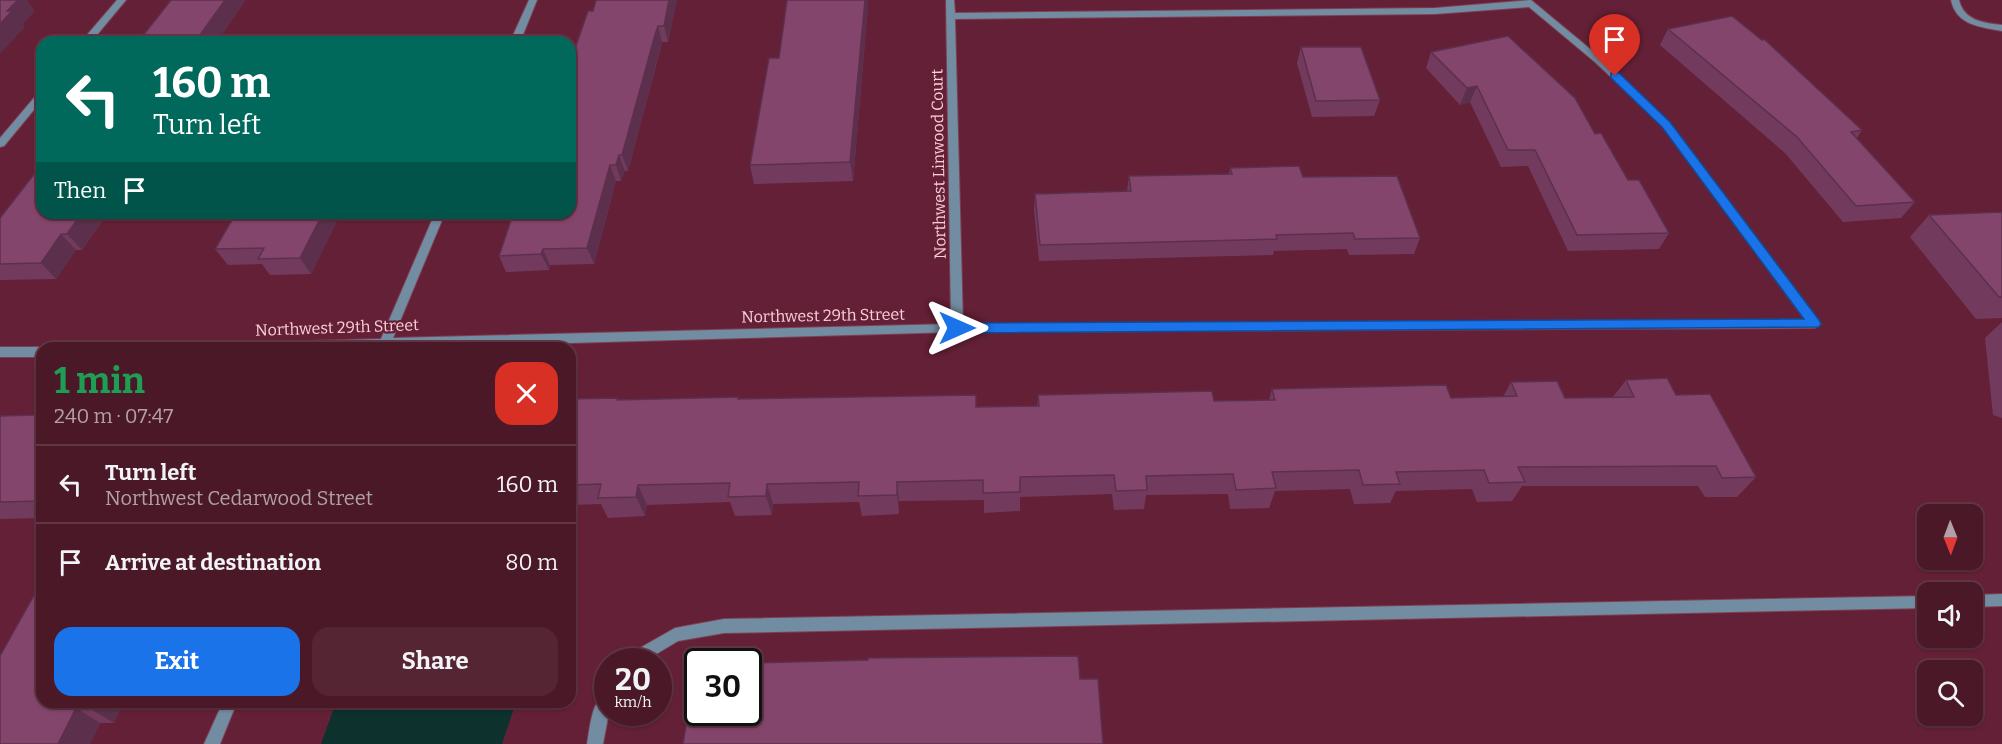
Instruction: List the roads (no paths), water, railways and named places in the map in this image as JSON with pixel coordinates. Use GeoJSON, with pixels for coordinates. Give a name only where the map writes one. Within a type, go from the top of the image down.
{"type":"FeatureCollection","features":[{"type":"Feature","properties":{"kind":"street"},"geometry":{"type":"LineString","coordinates":[[91,36],[122,0]]}},
{"type":"Feature","properties":{"kind":"street"},"geometry":{"type":"LineString","coordinates":[[518,36],[533,0]]}},
{"type":"Feature","properties":{"kind":"street","name":"Northwest Linwood Court"},"geometry":{"type":"LineString","coordinates":[[950,0],[957,328]]}},
{"type":"Feature","properties":{"kind":"street"},"geometry":{"type":"LineString","coordinates":[[1955,0],[1957,12],[1964,18],[2002,28]]}},
{"type":"Feature","properties":{"kind":"street"},"geometry":{"type":"LineString","coordinates":[[950,16],[1423,11],[1527,2]]}},
{"type":"Feature","properties":{"kind":"street","name":"Northwest 29th Street"},"geometry":{"type":"LineString","coordinates":[[484,342],[957,328],[1815,324],[1666,124],[1598,60],[1527,2]]}},
{"type":"Feature","properties":{"kind":"street"},"geometry":{"type":"LineString","coordinates":[[0,144],[36,101]]}},
{"type":"Feature","properties":{"kind":"street"},"geometry":{"type":"LineString","coordinates":[[384,342],[437,219]]}},
{"type":"Feature","properties":{"kind":"street"},"geometry":{"type":"LineString","coordinates":[[0,352],[36,352]]}},
{"type":"Feature","properties":{"kind":"street"},"geometry":{"type":"LineString","coordinates":[[1983,601],[2002,600]]}},
{"type":"Feature","properties":{"kind":"street"},"geometry":{"type":"LineString","coordinates":[[653,648],[675,635],[724,626],[1917,602]]}},
{"type":"Feature","properties":{"kind":"street"},"geometry":{"type":"LineString","coordinates":[[212,744],[227,708]]}},
{"type":"Feature","properties":{"kind":"street"},"geometry":{"type":"LineString","coordinates":[[595,744],[599,726]]}}]}
